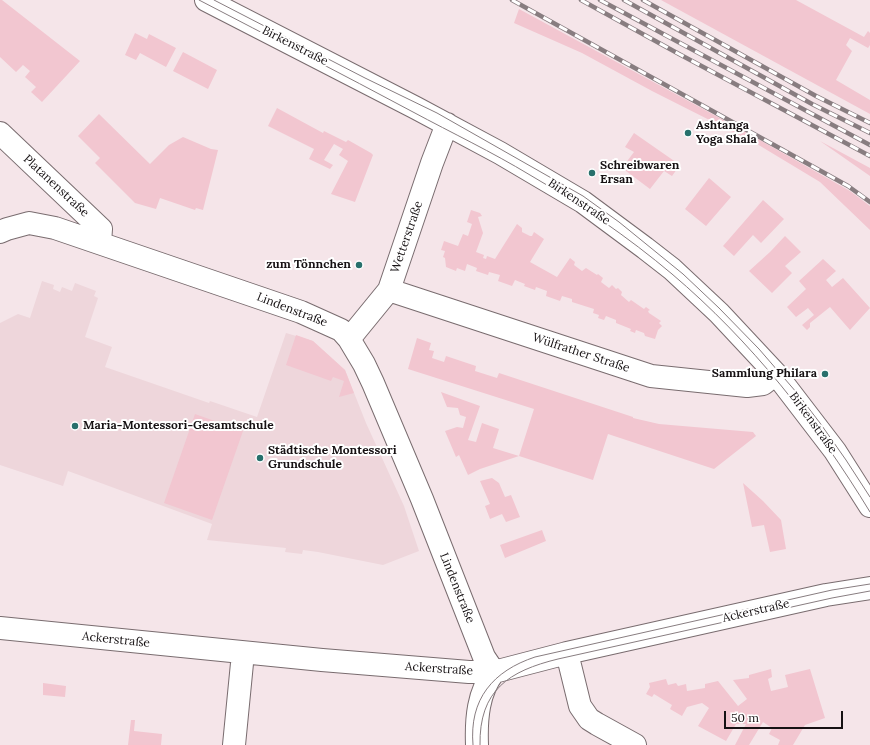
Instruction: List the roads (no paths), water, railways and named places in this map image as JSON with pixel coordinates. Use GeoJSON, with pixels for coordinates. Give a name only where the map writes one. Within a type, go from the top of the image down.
{"type":"FeatureCollection","features":[{"type":"Feature","properties":{"kind":"street","name":"Birkenstraße"},"geometry":{"type":"LineString","coordinates":[[206,0],[447,124],[500,153],[571,194],[646,248],[672,269],[719,313],[776,374],[835,451],[870,506]]}},
{"type":"Feature","properties":{"kind":"street","name":"Wetterstraße"},"geometry":{"type":"LineString","coordinates":[[349,339],[389,290],[432,163],[447,124]]}},
{"type":"Feature","properties":{"kind":"street","name":"Platanenstraße"},"geometry":{"type":"LineString","coordinates":[[0,133],[101,229],[100,243]]}},
{"type":"Feature","properties":{"kind":"street","name":"Lindenstraße"},"geometry":{"type":"LineString","coordinates":[[0,232],[29,223],[55,228],[301,312],[341,330],[349,339],[373,383],[422,499],[484,657],[494,672]]}},
{"type":"Feature","properties":{"kind":"street","name":"Wülfrather Straße"},"geometry":{"type":"LineString","coordinates":[[389,290],[650,376],[747,386],[763,384],[776,374]]}},
{"type":"Feature","properties":{"kind":"street","name":"Ackerstraße"},"geometry":{"type":"LineString","coordinates":[[0,628],[243,653],[439,670],[494,672],[567,653],[826,595],[870,588]]}},
{"type":"Feature","properties":{"kind":"street"},"geometry":{"type":"LineString","coordinates":[[234,745],[243,653]]}},
{"type":"Feature","properties":{"kind":"street"},"geometry":{"type":"LineString","coordinates":[[567,653],[580,706],[589,719],[634,745]]}},
{"type":"Feature","properties":{"kind":"street"},"geometry":{"type":"LineString","coordinates":[[476,745],[480,701],[486,683],[494,672]]}},
{"type":"Feature","properties":{"kind":"tram line"},"geometry":{"type":"LineString","coordinates":[[199,0],[487,150],[549,186],[621,234],[672,274],[701,300],[755,355],[804,415],[849,479],[870,512]]}},
{"type":"Feature","properties":{"kind":"tram line"},"geometry":{"type":"LineString","coordinates":[[214,0],[365,78],[437,113],[583,196],[619,222],[683,274],[759,349],[797,393],[820,423],[870,497]]}},
{"type":"Feature","properties":{"kind":"tram line"},"geometry":{"type":"LineString","coordinates":[[473,745],[475,714],[480,701],[487,689],[496,679],[507,670],[520,663],[535,657],[832,590],[870,584]]}},
{"type":"Feature","properties":{"kind":"tram line"},"geometry":{"type":"LineString","coordinates":[[480,745],[481,726],[485,710],[491,697],[500,686],[525,670],[558,659],[832,598],[870,591]]}},
{"type":"Feature","properties":{"kind":"railway"},"geometry":{"type":"LineString","coordinates":[[512,0],[848,186],[870,202]]}},
{"type":"Feature","properties":{"kind":"railway"},"geometry":{"type":"LineString","coordinates":[[581,0],[870,156]]}},
{"type":"Feature","properties":{"kind":"railway"},"geometry":{"type":"LineString","coordinates":[[600,0],[870,145]]}},
{"type":"Feature","properties":{"kind":"railway"},"geometry":{"type":"LineString","coordinates":[[624,0],[812,104],[870,133]]}},
{"type":"Feature","properties":{"kind":"railway"},"geometry":{"type":"LineString","coordinates":[[643,0],[816,96],[870,123]]}},
{"type":"Feature","properties":{"kind":"place","name":"Ashtanga Yoga Shala"},"geometry":{"type":"Point","coordinates":[688,133]}},
{"type":"Feature","properties":{"kind":"place","name":"Schreibwaren Ersan"},"geometry":{"type":"Point","coordinates":[592,173]}},
{"type":"Feature","properties":{"kind":"place","name":"zum Tönnchen"},"geometry":{"type":"Point","coordinates":[359,265]}},
{"type":"Feature","properties":{"kind":"place","name":"Sammlung Philara"},"geometry":{"type":"Point","coordinates":[825,374]}},
{"type":"Feature","properties":{"kind":"place","name":"Maria-Montessori-Gesamtschule"},"geometry":{"type":"Point","coordinates":[75,426]}},
{"type":"Feature","properties":{"kind":"place","name":"Städtische Montessori Grundschule"},"geometry":{"type":"Point","coordinates":[260,458]}}]}
